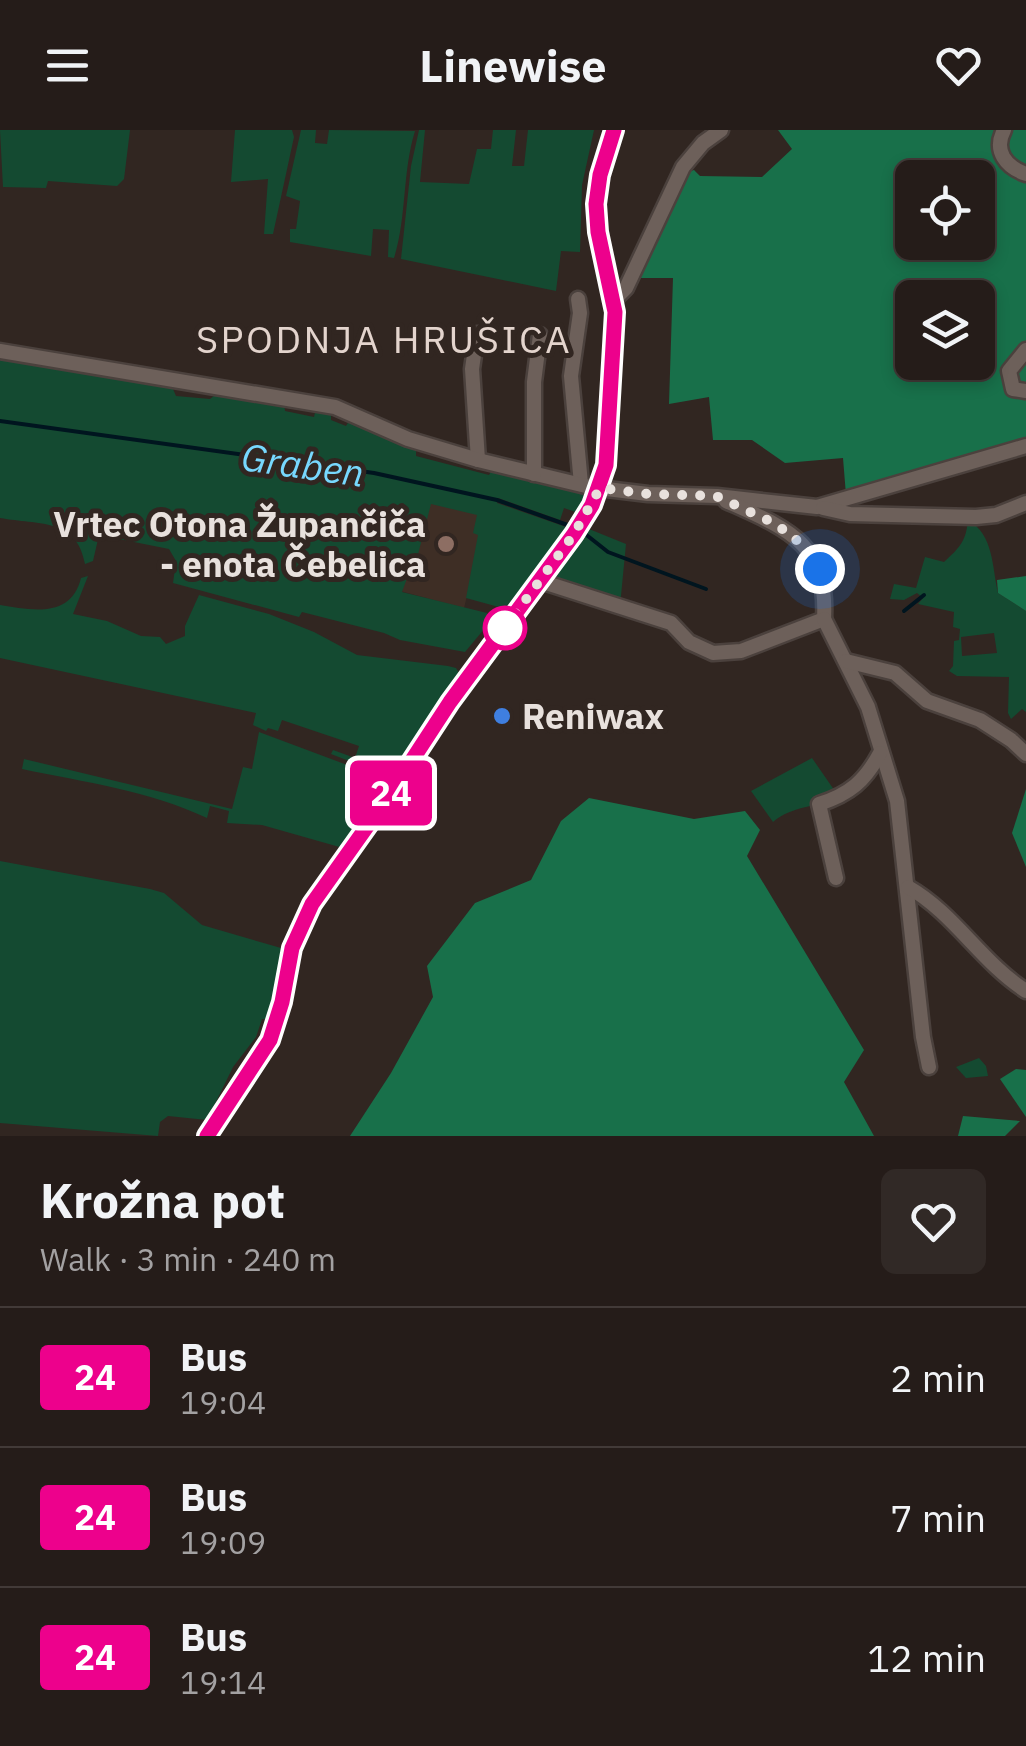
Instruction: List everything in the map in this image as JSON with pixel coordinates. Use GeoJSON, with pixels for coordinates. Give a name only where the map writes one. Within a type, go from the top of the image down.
{"type":"FeatureCollection","features":[{"type":"Feature","properties":{"kind":"street"},"geometry":{"type":"LineString","coordinates":[[206,1136],[270,1040],[292,948],[312,904],[450,702],[578,530],[600,488],[606,465],[615,325],[596,204],[614,130]]}},
{"type":"Feature","properties":{"kind":"street"},"geometry":{"type":"LineString","coordinates":[[614,300],[626,288],[683,167],[703,142],[720,130]]}},
{"type":"Feature","properties":{"kind":"street"},"geometry":{"type":"LineString","coordinates":[[1004,130],[999,145],[1003,157],[1010,168],[1026,174]]}},
{"type":"Feature","properties":{"kind":"street"},"geometry":{"type":"LineString","coordinates":[[578,299],[580,314],[572,376],[581,484]]}},
{"type":"Feature","properties":{"kind":"street"},"geometry":{"type":"LineString","coordinates":[[476,334],[472,369],[478,460]]}},
{"type":"Feature","properties":{"kind":"street"},"geometry":{"type":"LineString","coordinates":[[534,474],[534,382],[540,335]]}},
{"type":"Feature","properties":{"kind":"street"},"geometry":{"type":"LineString","coordinates":[[1026,350],[1009,371],[1013,389],[1026,391]]}},
{"type":"Feature","properties":{"kind":"street"},"geometry":{"type":"LineString","coordinates":[[0,351],[335,407],[408,440],[600,488],[716,496],[850,514],[976,517],[996,515],[1026,503]]}},
{"type":"Feature","properties":{"kind":"street"},"geometry":{"type":"LineString","coordinates":[[817,507],[1025,446]]}},
{"type":"Feature","properties":{"kind":"street"},"geometry":{"type":"LineString","coordinates":[[716,496],[776,524],[809,550],[820,569],[824,620],[868,707],[897,801],[922,1037],[929,1067]]}},
{"type":"Feature","properties":{"kind":"street"},"geometry":{"type":"LineString","coordinates":[[540,580],[671,624],[689,642],[713,653],[741,651],[824,620]]}},
{"type":"Feature","properties":{"kind":"street"},"geometry":{"type":"LineString","coordinates":[[846,661],[895,673],[927,701],[980,720],[1026,754]]}},
{"type":"Feature","properties":{"kind":"street"},"geometry":{"type":"LineString","coordinates":[[836,878],[820,804],[860,785],[880,754]]}},
{"type":"Feature","properties":{"kind":"street"},"geometry":{"type":"LineString","coordinates":[[908,887],[937,906],[987,959],[1026,991]]}},
{"type":"Feature","properties":{"kind":"shaded area","name":"Vrtec Otona Župančiča - enota Čebelica"},"geometry":{"type":"Polygon","coordinates":[[[426,488],[490,502],[464,608],[400,591],[426,488]]]}},
{"type":"Feature","properties":{"kind":"green space"},"geometry":{"type":"Polygon","coordinates":[[[0,130],[130,130],[124,179],[117,186],[48,181],[46,188],[3,187],[0,130]]]}},
{"type":"Feature","properties":{"kind":"green space"},"geometry":{"type":"Polygon","coordinates":[[[235,130],[292,130],[294,137],[273,234],[264,234],[268,179],[231,182],[235,130]]]}},
{"type":"Feature","properties":{"kind":"green space"},"geometry":{"type":"Polygon","coordinates":[[[301,130],[316,130],[315,143],[327,144],[329,130],[415,131],[394,258],[388,257],[389,230],[373,229],[371,256],[290,242],[290,229],[296,229],[300,201],[286,196],[301,130]]]}},
{"type":"Feature","properties":{"kind":"green space"},"geometry":{"type":"Polygon","coordinates":[[[419,130],[425,130],[420,182],[469,184],[477,149],[491,149],[493,130],[516,130],[512,166],[524,166],[528,130],[594,130],[582,185],[580,252],[561,251],[556,291],[401,259],[419,130]]]}},
{"type":"Feature","properties":{"kind":"green space"},"geometry":{"type":"Polygon","coordinates":[[[778,130],[1026,130],[1026,445],[846,495],[843,458],[785,463],[752,440],[713,440],[709,397],[669,404],[673,278],[635,278],[684,173],[694,170],[700,176],[762,177],[792,149],[778,130]]]}},
{"type":"Feature","properties":{"kind":"green space"},"geometry":{"type":"Polygon","coordinates":[[[0,356],[173,389],[176,396],[210,399],[215,395],[284,403],[285,411],[314,417],[316,408],[331,413],[331,420],[346,426],[349,421],[416,448],[416,456],[489,475],[492,470],[574,488],[584,493],[586,503],[581,514],[564,508],[560,520],[498,498],[497,503],[569,528],[529,579],[514,606],[506,609],[466,598],[478,535],[473,533],[477,515],[431,504],[416,562],[402,592],[487,613],[490,622],[465,652],[400,640],[302,612],[299,617],[173,583],[176,561],[169,549],[99,535],[93,561],[85,564],[81,549],[65,531],[0,518],[0,356]]]}},
{"type":"Feature","properties":{"kind":"green space"},"geometry":{"type":"Polygon","coordinates":[[[968,520],[977,526],[987,543],[998,593],[1026,611],[1026,712],[1022,709],[1011,719],[1009,677],[957,676],[949,671],[960,629],[953,627],[954,612],[918,604],[923,598],[917,593],[904,600],[890,599],[894,584],[916,588],[925,557],[944,562],[961,544],[968,520]],[[994,633],[961,637],[962,656],[997,653],[994,633]]]}},
{"type":"Feature","properties":{"kind":"green space"},"geometry":{"type":"Polygon","coordinates":[[[589,529],[626,544],[620,606],[552,579],[589,529]]]}},
{"type":"Feature","properties":{"kind":"green space"},"geometry":{"type":"Polygon","coordinates":[[[88,576],[73,614],[107,621],[141,636],[160,637],[166,644],[185,636],[185,626],[199,595],[269,614],[357,655],[448,666],[459,673],[393,778],[331,754],[333,750],[355,758],[359,746],[282,720],[278,731],[266,731],[253,725],[256,713],[0,658],[0,605],[37,609],[59,606],[76,591],[81,578],[88,576]]]}},
{"type":"Feature","properties":{"kind":"green space"},"geometry":{"type":"Polygon","coordinates":[[[1026,576],[1026,611],[998,593],[997,580],[1026,576]]]}},
{"type":"Feature","properties":{"kind":"green space"},"geometry":{"type":"Polygon","coordinates":[[[259,732],[390,781],[343,848],[262,825],[227,823],[229,811],[210,806],[207,818],[140,794],[22,769],[24,759],[232,809],[243,767],[252,769],[259,732]]]}},
{"type":"Feature","properties":{"kind":"green space"},"geometry":{"type":"Polygon","coordinates":[[[812,758],[839,797],[789,812],[773,822],[751,791],[812,758]]]}},
{"type":"Feature","properties":{"kind":"green space"},"geometry":{"type":"Polygon","coordinates":[[[1026,789],[1026,867],[1012,833],[1026,789]]]}},
{"type":"Feature","properties":{"kind":"green space"},"geometry":{"type":"Polygon","coordinates":[[[589,798],[694,819],[745,811],[760,830],[747,856],[864,1050],[844,1082],[874,1136],[350,1136],[433,997],[427,966],[475,903],[531,880],[561,821],[589,798]]]}},
{"type":"Feature","properties":{"kind":"green space"},"geometry":{"type":"Polygon","coordinates":[[[0,861],[164,893],[202,925],[281,948],[277,997],[269,1020],[262,1019],[256,1037],[233,1067],[207,1120],[168,1116],[160,1122],[158,1136],[0,1123],[0,861]]]}},
{"type":"Feature","properties":{"kind":"green space"},"geometry":{"type":"Polygon","coordinates":[[[979,1058],[988,1076],[966,1078],[956,1067],[979,1058]]]}},
{"type":"Feature","properties":{"kind":"green space"},"geometry":{"type":"Polygon","coordinates":[[[1016,1069],[1026,1070],[1026,1117],[1000,1079],[1016,1069]]]}},
{"type":"Feature","properties":{"kind":"green space"},"geometry":{"type":"Polygon","coordinates":[[[963,1116],[1020,1121],[1005,1136],[958,1136],[963,1116]]]}},
{"type":"Feature","properties":{"kind":"waterway","name":"Graben"},"geometry":{"type":"LineString","coordinates":[[0,421],[374,473],[497,500],[576,528]]}},
{"type":"Feature","properties":{"kind":"waterway","name":"Graben"},"geometry":{"type":"LineString","coordinates":[[584,533],[608,552],[706,589]]}},
{"type":"Feature","properties":{"kind":"waterway","name":"Graben"},"geometry":{"type":"LineString","coordinates":[[904,611],[924,595]]}},
{"type":"Feature","properties":{"kind":"bus line","name":"24"},"geometry":{"type":"LineString","coordinates":[[207,1136],[270,1040],[292,948],[312,904],[450,702],[574,534],[600,488],[606,465],[615,312],[598,232],[596,194],[614,130]]}},
{"type":"Feature","properties":{"kind":"place","name":"Vrtec Otona Župančiča - enota Čebelica"},"geometry":{"type":"Point","coordinates":[446,544]}},
{"type":"Feature","properties":{"kind":"place","name":"Reniwax"},"geometry":{"type":"Point","coordinates":[502,716]}},
{"type":"Feature","properties":{"kind":"district","name":"SPODNJA HRUŠICA"},"geometry":{"type":"Point","coordinates":[384,338]}},
{"type":"Feature","properties":{"kind":"route"},"geometry":{"type":"LineString","coordinates":[[505,628],[574,534],[600,488],[716,496],[776,524],[809,550],[820,569]]}}]}
